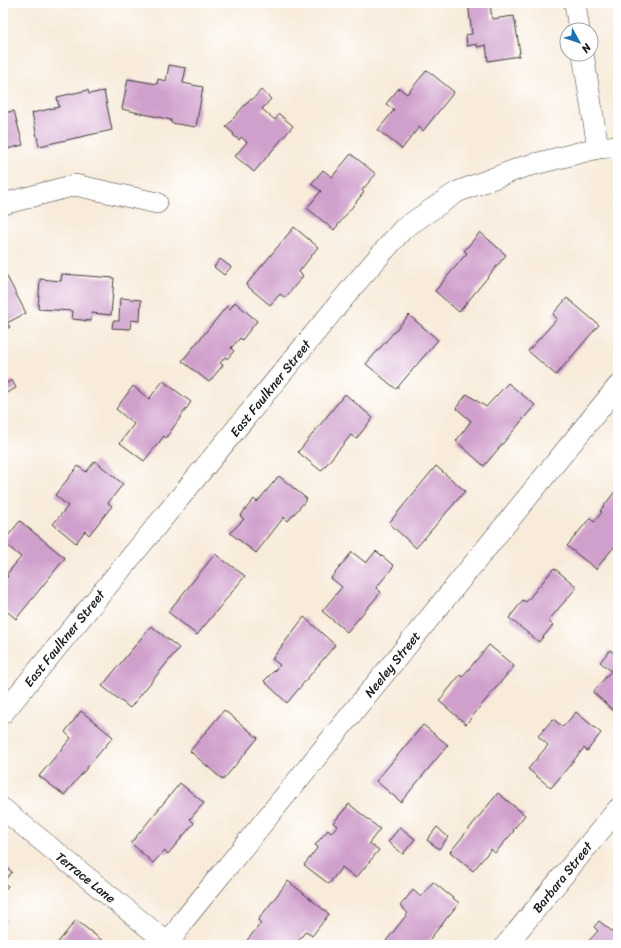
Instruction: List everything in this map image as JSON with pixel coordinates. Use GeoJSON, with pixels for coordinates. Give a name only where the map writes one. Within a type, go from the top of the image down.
{"type":"FeatureCollection","features":[{"type":"Feature","properties":{"kind":"street"},"geometry":{"type":"LineString","coordinates":[[575,3],[578,22]]}},
{"type":"Feature","properties":{"kind":"street"},"geometry":{"type":"LineString","coordinates":[[584,62],[598,148]]}},
{"type":"Feature","properties":{"kind":"street","name":"East Faulkner Street"},"geometry":{"type":"LineString","coordinates":[[3,713],[355,284],[403,229],[457,192],[522,166],[598,148],[618,146]]}},
{"type":"Feature","properties":{"kind":"street"},"geometry":{"type":"LineString","coordinates":[[3,204],[75,185],[156,203]]}},
{"type":"Feature","properties":{"kind":"street","name":"Neeley Street"},"geometry":{"type":"LineString","coordinates":[[169,945],[184,920],[618,386]]}},
{"type":"Feature","properties":{"kind":"street","name":"Terrace Lane"},"geometry":{"type":"LineString","coordinates":[[3,809],[169,945]]}},
{"type":"Feature","properties":{"kind":"street","name":"Barbara Street"},"geometry":{"type":"LineString","coordinates":[[506,945],[618,809]]}},
{"type":"Feature","properties":{"kind":"building"},"geometry":{"type":"Polygon","coordinates":[[[468,3],[490,3],[492,19],[514,16],[520,53],[519,56],[488,61],[486,45],[477,47],[477,44],[467,46],[466,35],[472,34],[468,3]]]}},
{"type":"Feature","properties":{"kind":"building"},"geometry":{"type":"Polygon","coordinates":[[[169,65],[186,68],[183,83],[203,87],[196,127],[171,123],[171,120],[122,109],[128,79],[157,84],[158,79],[166,81],[169,65]]]}},
{"type":"Feature","properties":{"kind":"building"},"geometry":{"type":"Polygon","coordinates":[[[427,70],[454,92],[423,131],[419,127],[402,149],[378,130],[394,110],[386,104],[399,88],[407,94],[427,70]]]}},
{"type":"Feature","properties":{"kind":"building"},"geometry":{"type":"Polygon","coordinates":[[[88,90],[89,94],[104,91],[112,130],[39,146],[32,113],[59,107],[57,97],[88,90]]]}},
{"type":"Feature","properties":{"kind":"building"},"geometry":{"type":"Polygon","coordinates":[[[261,90],[271,99],[262,109],[275,120],[279,114],[293,126],[254,172],[235,156],[247,142],[241,137],[239,140],[226,127],[250,99],[252,100],[261,90]]]}},
{"type":"Feature","properties":{"kind":"building"},"geometry":{"type":"Polygon","coordinates":[[[14,111],[23,145],[3,150],[3,113],[14,111]]]}},
{"type":"Feature","properties":{"kind":"building"},"geometry":{"type":"Polygon","coordinates":[[[351,154],[376,174],[362,190],[364,192],[334,230],[307,208],[321,191],[311,184],[323,170],[332,177],[351,154]]]}},
{"type":"Feature","properties":{"kind":"building"},"geometry":{"type":"Polygon","coordinates":[[[294,227],[318,247],[299,272],[303,276],[285,298],[280,294],[270,305],[246,285],[294,227]]]}},
{"type":"Feature","properties":{"kind":"building"},"geometry":{"type":"Polygon","coordinates":[[[480,232],[506,255],[459,312],[435,291],[467,253],[464,251],[480,232]]]}},
{"type":"Feature","properties":{"kind":"building"},"geometry":{"type":"Polygon","coordinates":[[[220,259],[231,267],[224,275],[214,267],[220,259]]]}},
{"type":"Feature","properties":{"kind":"building"},"geometry":{"type":"Polygon","coordinates":[[[3,269],[26,313],[7,323],[10,327],[3,331],[3,269]]]}},
{"type":"Feature","properties":{"kind":"building"},"geometry":{"type":"Polygon","coordinates":[[[62,274],[114,278],[111,315],[92,313],[91,321],[72,319],[73,311],[38,309],[40,279],[61,281],[62,274]]]}},
{"type":"Feature","properties":{"kind":"building"},"geometry":{"type":"Polygon","coordinates":[[[120,298],[141,300],[140,321],[131,320],[130,329],[112,328],[113,321],[119,321],[120,298]]]}},
{"type":"Feature","properties":{"kind":"building"},"geometry":{"type":"Polygon","coordinates":[[[567,298],[599,325],[556,375],[528,351],[557,319],[553,314],[567,298]]]}},
{"type":"Feature","properties":{"kind":"building"},"geometry":{"type":"Polygon","coordinates":[[[235,302],[257,321],[242,340],[240,338],[231,348],[234,351],[227,359],[225,357],[220,363],[223,365],[209,382],[182,361],[227,306],[230,309],[235,302]]]}},
{"type":"Feature","properties":{"kind":"building"},"geometry":{"type":"Polygon","coordinates":[[[409,315],[438,340],[396,389],[366,364],[409,315]]]}},
{"type":"Feature","properties":{"kind":"building"},"geometry":{"type":"Polygon","coordinates":[[[12,380],[16,388],[4,394],[3,385],[12,380]]]}},
{"type":"Feature","properties":{"kind":"building"},"geometry":{"type":"Polygon","coordinates":[[[163,381],[191,402],[166,438],[164,436],[144,461],[120,443],[134,424],[116,409],[133,386],[149,399],[163,381]]]}},
{"type":"Feature","properties":{"kind":"building"},"geometry":{"type":"Polygon","coordinates":[[[508,383],[535,405],[484,466],[456,441],[471,421],[456,408],[467,394],[486,407],[508,383]]]}},
{"type":"Feature","properties":{"kind":"building"},"geometry":{"type":"Polygon","coordinates":[[[345,394],[373,418],[356,439],[351,435],[321,471],[298,452],[345,394]]]}},
{"type":"Feature","properties":{"kind":"building"},"geometry":{"type":"Polygon","coordinates":[[[95,461],[123,484],[108,503],[112,506],[89,535],[85,531],[76,543],[53,524],[68,506],[55,495],[78,466],[86,472],[95,461]]]}},
{"type":"Feature","properties":{"kind":"building"},"geometry":{"type":"Polygon","coordinates":[[[436,466],[465,491],[416,548],[389,523],[436,466]]]}},
{"type":"Feature","properties":{"kind":"building"},"geometry":{"type":"Polygon","coordinates":[[[279,476],[307,499],[288,521],[284,517],[256,553],[230,533],[244,519],[240,516],[254,499],[257,502],[279,476]]]}},
{"type":"Feature","properties":{"kind":"building"},"geometry":{"type":"Polygon","coordinates":[[[616,490],[618,492],[618,542],[596,569],[567,546],[590,518],[594,522],[602,512],[600,511],[616,490]]]}},
{"type":"Feature","properties":{"kind":"building"},"geometry":{"type":"Polygon","coordinates":[[[20,521],[65,558],[16,619],[3,608],[3,582],[8,576],[6,575],[21,557],[3,542],[20,521]]]}},
{"type":"Feature","properties":{"kind":"building"},"geometry":{"type":"Polygon","coordinates":[[[376,551],[394,566],[376,588],[381,592],[347,632],[322,611],[342,587],[331,578],[352,552],[366,563],[376,551]]]}},
{"type":"Feature","properties":{"kind":"building"},"geometry":{"type":"Polygon","coordinates":[[[215,554],[245,576],[197,635],[168,612],[215,554]]]}},
{"type":"Feature","properties":{"kind":"building"},"geometry":{"type":"Polygon","coordinates":[[[554,568],[577,587],[548,621],[553,625],[539,642],[509,618],[523,600],[526,602],[554,568]]]}},
{"type":"Feature","properties":{"kind":"building"},"geometry":{"type":"Polygon","coordinates":[[[304,617],[335,645],[287,703],[264,681],[280,665],[272,659],[304,617]]]}},
{"type":"Feature","properties":{"kind":"building"},"geometry":{"type":"Polygon","coordinates":[[[151,626],[179,648],[130,708],[102,686],[151,626]]]}},
{"type":"Feature","properties":{"kind":"building"},"geometry":{"type":"Polygon","coordinates":[[[489,645],[514,666],[466,724],[439,701],[460,675],[462,677],[489,645]]]}},
{"type":"Feature","properties":{"kind":"building"},"geometry":{"type":"Polygon","coordinates":[[[610,650],[618,656],[618,709],[615,712],[593,692],[611,671],[600,662],[610,650]]]}},
{"type":"Feature","properties":{"kind":"building"},"geometry":{"type":"Polygon","coordinates":[[[224,710],[258,738],[223,780],[190,751],[224,710]]]}},
{"type":"Feature","properties":{"kind":"building"},"geometry":{"type":"Polygon","coordinates":[[[81,711],[113,737],[64,795],[39,776],[71,738],[65,732],[81,711]]]}},
{"type":"Feature","properties":{"kind":"building"},"geometry":{"type":"Polygon","coordinates":[[[576,712],[601,733],[587,751],[584,748],[551,788],[528,769],[548,745],[538,736],[553,719],[563,727],[576,712]]]}},
{"type":"Feature","properties":{"kind":"building"},"geometry":{"type":"Polygon","coordinates":[[[423,725],[448,745],[401,802],[376,781],[423,725]]]}},
{"type":"Feature","properties":{"kind":"building"},"geometry":{"type":"Polygon","coordinates":[[[180,783],[204,803],[190,819],[194,823],[168,854],[164,851],[153,863],[131,843],[180,783]]]}},
{"type":"Feature","properties":{"kind":"building"},"geometry":{"type":"Polygon","coordinates":[[[498,793],[525,815],[513,830],[514,831],[495,853],[491,849],[473,871],[450,852],[498,793]]]}},
{"type":"Feature","properties":{"kind":"building"},"geometry":{"type":"Polygon","coordinates":[[[349,804],[380,829],[369,843],[379,850],[356,878],[342,867],[329,884],[304,865],[318,847],[315,845],[328,830],[331,833],[337,826],[333,823],[349,804]]]}},
{"type":"Feature","properties":{"kind":"building"},"geometry":{"type":"Polygon","coordinates":[[[400,827],[415,839],[403,854],[388,842],[400,827]]]}},
{"type":"Feature","properties":{"kind":"building"},"geometry":{"type":"Polygon","coordinates":[[[437,827],[448,837],[439,849],[427,840],[437,827]]]}},
{"type":"Feature","properties":{"kind":"building"},"geometry":{"type":"Polygon","coordinates":[[[3,864],[12,872],[3,882],[3,864]]]}},
{"type":"Feature","properties":{"kind":"building"},"geometry":{"type":"Polygon","coordinates":[[[288,881],[329,914],[312,936],[306,931],[295,945],[245,945],[244,944],[261,923],[258,920],[288,881]]]}},
{"type":"Feature","properties":{"kind":"building"},"geometry":{"type":"Polygon","coordinates":[[[3,882],[8,886],[3,892],[3,882]]]}},
{"type":"Feature","properties":{"kind":"building"},"geometry":{"type":"Polygon","coordinates":[[[433,882],[459,903],[425,945],[391,945],[386,941],[408,913],[400,906],[413,890],[421,897],[433,882]]]}},
{"type":"Feature","properties":{"kind":"building"},"geometry":{"type":"Polygon","coordinates":[[[3,916],[7,920],[3,925],[3,916]]]}},
{"type":"Feature","properties":{"kind":"building"},"geometry":{"type":"Polygon","coordinates":[[[76,920],[104,942],[102,945],[56,945],[76,920]]]}},
{"type":"Feature","properties":{"kind":"building"},"geometry":{"type":"Polygon","coordinates":[[[599,921],[618,936],[618,945],[585,945],[598,931],[594,927],[599,921]]]}}]}
